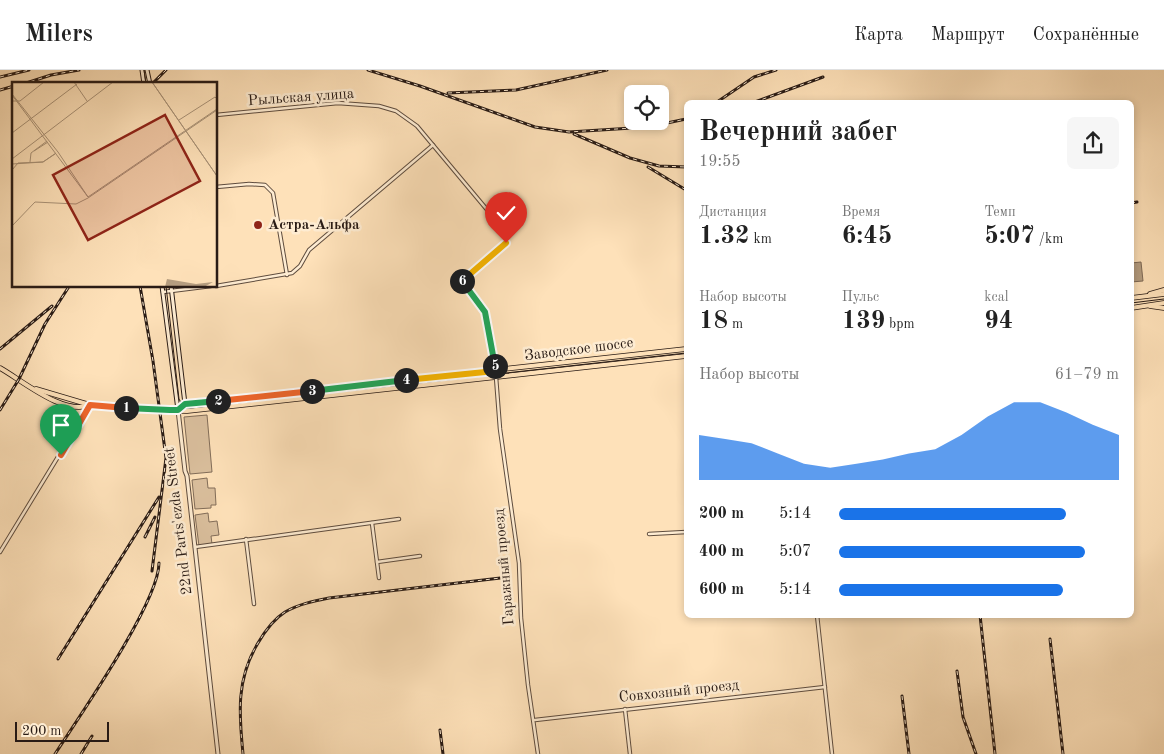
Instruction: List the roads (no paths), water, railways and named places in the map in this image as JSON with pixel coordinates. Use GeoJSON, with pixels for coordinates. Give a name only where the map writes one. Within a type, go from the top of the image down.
{"type":"FeatureCollection","features":[{"type":"Feature","properties":{"kind":"main road"},"geometry":{"type":"LineString","coordinates":[[1134,297],[1164,290]]}},
{"type":"Feature","properties":{"kind":"main road"},"geometry":{"type":"LineString","coordinates":[[1146,295],[1164,294]]}},
{"type":"Feature","properties":{"kind":"main road"},"geometry":{"type":"LineString","coordinates":[[1134,308],[1164,302]]}},
{"type":"Feature","properties":{"kind":"main road"},"geometry":{"type":"LineString","coordinates":[[1147,306],[1164,308]]}},
{"type":"Feature","properties":{"kind":"main road","name":"Заводское шоссе"},"geometry":{"type":"LineString","coordinates":[[185,404],[684,349]]}},
{"type":"Feature","properties":{"kind":"main road","name":"Заводское шоссе"},"geometry":{"type":"LineString","coordinates":[[36,389],[90,405],[141,410],[187,411],[684,356]]}},
{"type":"Feature","properties":{"kind":"main road","name":"Заводское шоссе"},"geometry":{"type":"LineString","coordinates":[[0,368],[62,406],[84,408],[90,405]]}},
{"type":"Feature","properties":{"kind":"main road"},"geometry":{"type":"LineString","coordinates":[[178,410],[185,404]]}},
{"type":"Feature","properties":{"kind":"main road"},"geometry":{"type":"LineString","coordinates":[[62,406],[73,414],[78,425]]}},
{"type":"Feature","properties":{"kind":"street","name":"Рыльская улица"},"geometry":{"type":"LineString","coordinates":[[218,116],[338,104],[379,106],[405,116],[433,145],[504,230],[507,238],[506,243],[462,281],[485,312],[495,371]]}},
{"type":"Feature","properties":{"kind":"street"},"geometry":{"type":"LineString","coordinates":[[218,286],[287,276],[300,266],[310,250],[433,145]]}},
{"type":"Feature","properties":{"kind":"street"},"geometry":{"type":"LineString","coordinates":[[218,188],[249,184],[265,185],[273,193],[287,276]]}},
{"type":"Feature","properties":{"kind":"street","name":"22nd Parts'ezda Street"},"geometry":{"type":"LineString","coordinates":[[162,288],[195,547],[218,754]]}},
{"type":"Feature","properties":{"kind":"street"},"geometry":{"type":"LineString","coordinates":[[171,288],[185,404]]}},
{"type":"Feature","properties":{"kind":"street"},"geometry":{"type":"LineString","coordinates":[[163,292],[191,288]]}},
{"type":"Feature","properties":{"kind":"street"},"geometry":{"type":"LineString","coordinates":[[495,371],[496,377]]}},
{"type":"Feature","properties":{"kind":"street","name":"Гаражный проезд"},"geometry":{"type":"LineString","coordinates":[[496,377],[500,429],[519,563],[521,618],[528,685],[538,754]]}},
{"type":"Feature","properties":{"kind":"street"},"geometry":{"type":"LineString","coordinates":[[335,388],[336,395]]}},
{"type":"Feature","properties":{"kind":"street"},"geometry":{"type":"LineString","coordinates":[[0,552],[90,405]]}},
{"type":"Feature","properties":{"kind":"street"},"geometry":{"type":"LineString","coordinates":[[195,547],[398,519]]}},
{"type":"Feature","properties":{"kind":"street"},"geometry":{"type":"LineString","coordinates":[[372,522],[379,578]]}},
{"type":"Feature","properties":{"kind":"street"},"geometry":{"type":"LineString","coordinates":[[649,534],[684,532]]}},
{"type":"Feature","properties":{"kind":"street"},"geometry":{"type":"LineString","coordinates":[[246,539],[254,604]]}},
{"type":"Feature","properties":{"kind":"street"},"geometry":{"type":"LineString","coordinates":[[377,562],[420,556]]}},
{"type":"Feature","properties":{"kind":"street"},"geometry":{"type":"LineString","coordinates":[[817,618],[832,754]]}},
{"type":"Feature","properties":{"kind":"street","name":"Совхозный проезд"},"geometry":{"type":"LineString","coordinates":[[534,720],[825,687]]}},
{"type":"Feature","properties":{"kind":"street"},"geometry":{"type":"LineString","coordinates":[[625,710],[630,754]]}},
{"type":"Feature","properties":{"kind":"tram line"},"geometry":{"type":"LineString","coordinates":[[144,70],[146,82]]}},
{"type":"Feature","properties":{"kind":"tram line"},"geometry":{"type":"LineString","coordinates":[[166,288],[179,399],[183,406],[190,408],[684,353]]}},
{"type":"Feature","properties":{"kind":"tram line"},"geometry":{"type":"LineString","coordinates":[[1134,303],[1164,299]]}},
{"type":"Feature","properties":{"kind":"railway"},"geometry":{"type":"LineString","coordinates":[[0,77],[29,70]]}},
{"type":"Feature","properties":{"kind":"railway"},"geometry":{"type":"LineString","coordinates":[[29,82],[51,75],[79,70]]}},
{"type":"Feature","properties":{"kind":"railway"},"geometry":{"type":"LineString","coordinates":[[154,82],[166,70]]}},
{"type":"Feature","properties":{"kind":"railway"},"geometry":{"type":"LineString","coordinates":[[368,70],[420,86],[535,127],[569,132],[648,127],[684,119]]}},
{"type":"Feature","properties":{"kind":"railway"},"geometry":{"type":"LineString","coordinates":[[448,93],[516,90],[607,70]]}},
{"type":"Feature","properties":{"kind":"railway"},"geometry":{"type":"LineString","coordinates":[[720,100],[754,77],[776,70]]}},
{"type":"Feature","properties":{"kind":"railway"},"geometry":{"type":"LineString","coordinates":[[760,100],[823,77]]}},
{"type":"Feature","properties":{"kind":"railway"},"geometry":{"type":"LineString","coordinates":[[0,90],[12,87]]}},
{"type":"Feature","properties":{"kind":"railway"},"geometry":{"type":"LineString","coordinates":[[574,134],[630,158],[659,166],[684,167]]}},
{"type":"Feature","properties":{"kind":"railway"},"geometry":{"type":"LineString","coordinates":[[648,167],[684,189]]}},
{"type":"Feature","properties":{"kind":"railway"},"geometry":{"type":"LineString","coordinates":[[0,410],[19,379],[45,324],[68,288]]}},
{"type":"Feature","properties":{"kind":"railway"},"geometry":{"type":"LineString","coordinates":[[140,288],[153,361],[166,458],[152,571]]}},
{"type":"Feature","properties":{"kind":"railway"},"geometry":{"type":"LineString","coordinates":[[0,349],[52,306]]}},
{"type":"Feature","properties":{"kind":"railway"},"geometry":{"type":"LineString","coordinates":[[58,659],[159,497]]}},
{"type":"Feature","properties":{"kind":"railway"},"geometry":{"type":"LineString","coordinates":[[145,537],[155,517]]}},
{"type":"Feature","properties":{"kind":"railway"},"geometry":{"type":"LineString","coordinates":[[55,754],[132,631],[156,581],[159,563]]}},
{"type":"Feature","properties":{"kind":"railway"},"geometry":{"type":"LineString","coordinates":[[243,754],[240,711],[246,670],[251,656],[264,634],[273,622],[285,612],[301,605],[329,598],[509,577]]}},
{"type":"Feature","properties":{"kind":"railway"},"geometry":{"type":"LineString","coordinates":[[980,618],[995,754]]}},
{"type":"Feature","properties":{"kind":"railway"},"geometry":{"type":"LineString","coordinates":[[1050,639],[1063,754]]}},
{"type":"Feature","properties":{"kind":"railway"},"geometry":{"type":"LineString","coordinates":[[957,671],[963,717],[976,754]]}},
{"type":"Feature","properties":{"kind":"railway"},"geometry":{"type":"LineString","coordinates":[[902,696],[909,754]]}},
{"type":"Feature","properties":{"kind":"railway"},"geometry":{"type":"LineString","coordinates":[[440,730],[443,754]]}},
{"type":"Feature","properties":{"kind":"railway"},"geometry":{"type":"LineString","coordinates":[[81,754],[92,736]]}},
{"type":"Feature","properties":{"kind":"place","name":"Астра-Альфа"},"geometry":{"type":"Point","coordinates":[258,225]}}]}
